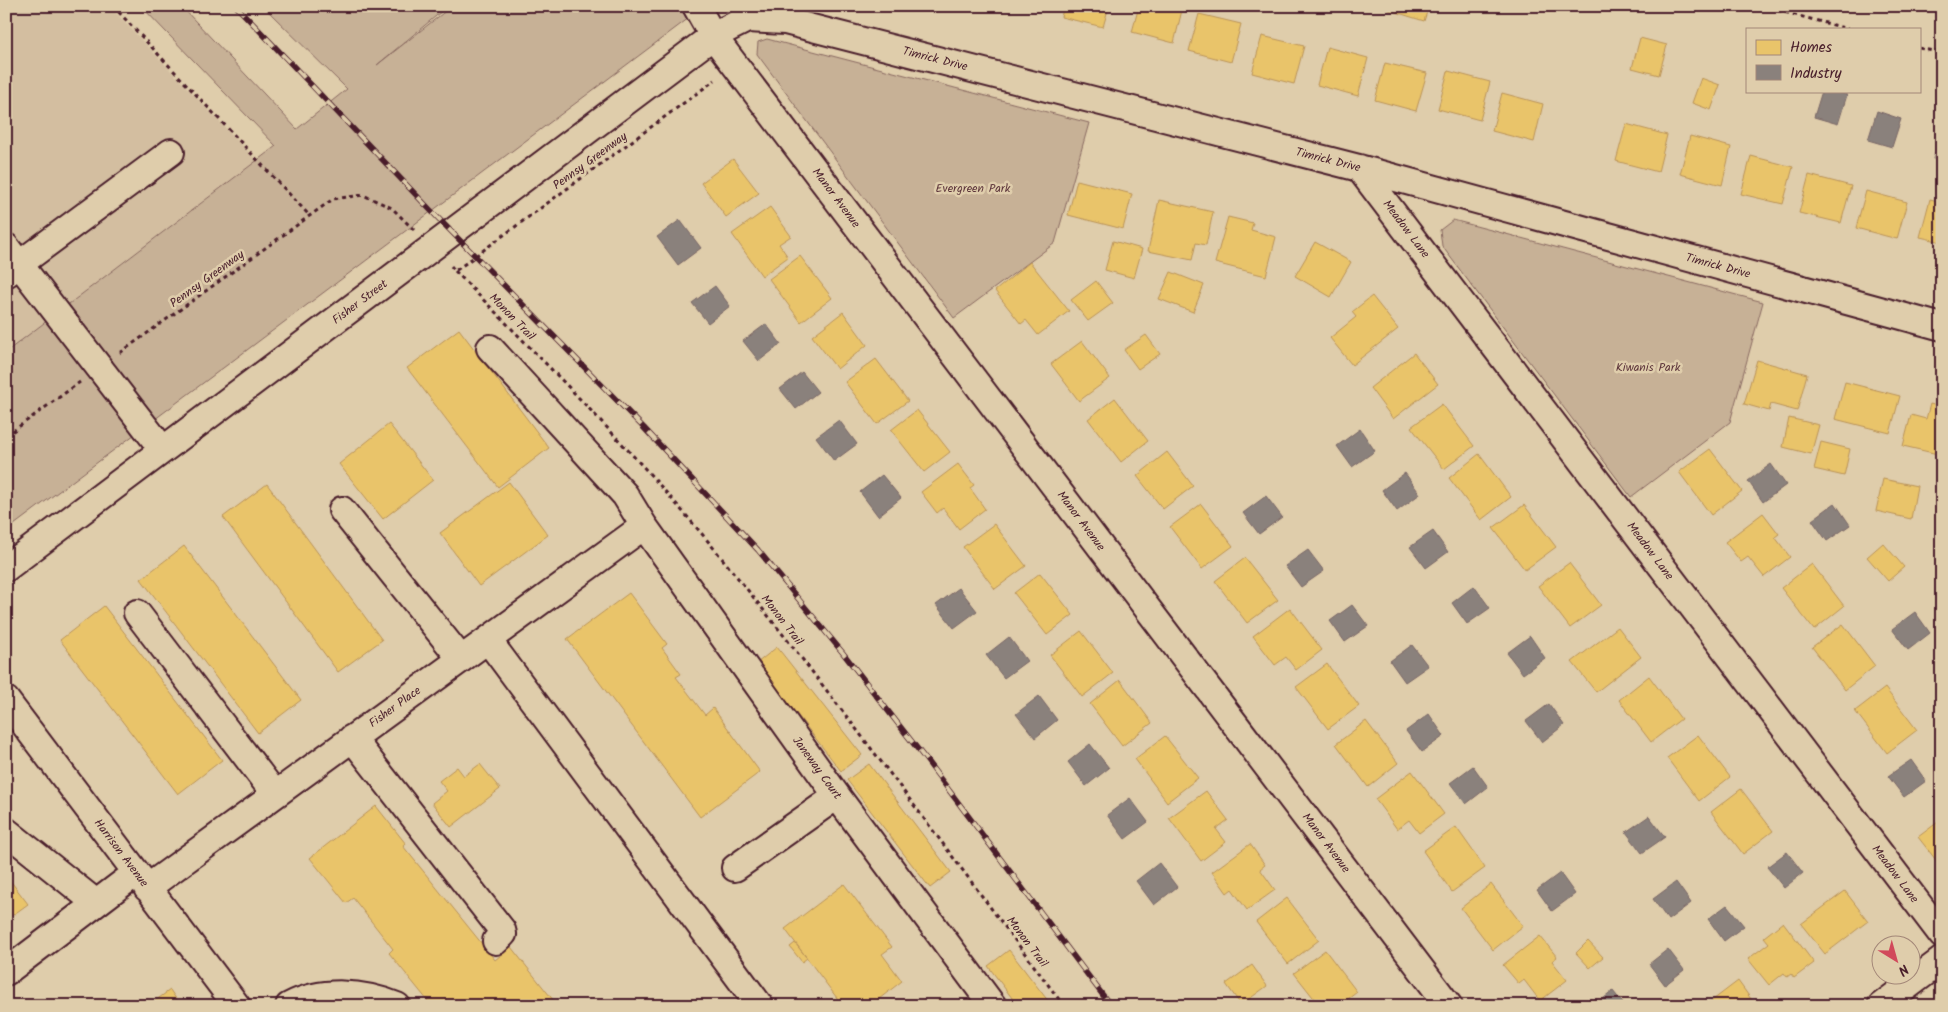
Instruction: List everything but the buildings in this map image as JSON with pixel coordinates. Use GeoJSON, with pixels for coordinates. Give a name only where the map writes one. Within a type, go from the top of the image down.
{"type":"FeatureCollection","features":[{"type":"Feature","properties":{"kind":"street","name":"Manor Avenue"},"geometry":{"type":"LineString","coordinates":[[696,6],[712,36],[1449,1006]]}},
{"type":"Feature","properties":{"kind":"street","name":"Timrick Drive"},"geometry":{"type":"LineString","coordinates":[[712,36],[747,19],[786,20],[1359,168],[1942,327]]}},
{"type":"Feature","properties":{"kind":"street","name":"Fisher Street"},"geometry":{"type":"LineString","coordinates":[[6,568],[712,36]]}},
{"type":"Feature","properties":{"kind":"street"},"geometry":{"type":"LineString","coordinates":[[163,450],[100,368],[11,262],[171,152]]}},
{"type":"Feature","properties":{"kind":"street","name":"Meadow Lane"},"geometry":{"type":"LineString","coordinates":[[1359,168],[1942,935]]}},
{"type":"Feature","properties":{"kind":"street","name":"Janeway Court"},"geometry":{"type":"LineString","coordinates":[[490,348],[625,495],[644,526],[837,796],[993,1006]]}},
{"type":"Feature","properties":{"kind":"street"},"geometry":{"type":"LineString","coordinates":[[342,510],[462,659]]}},
{"type":"Feature","properties":{"kind":"street","name":"Fisher Place"},"geometry":{"type":"LineString","coordinates":[[6,972],[96,903],[141,880],[275,794],[644,526]]}},
{"type":"Feature","properties":{"kind":"street"},"geometry":{"type":"LineString","coordinates":[[137,613],[275,794]]}},
{"type":"Feature","properties":{"kind":"street"},"geometry":{"type":"LineString","coordinates":[[488,640],[760,1006]]}},
{"type":"Feature","properties":{"kind":"street","name":"Harrison Avenue"},"geometry":{"type":"LineString","coordinates":[[6,700],[237,1006]]}},
{"type":"Feature","properties":{"kind":"street"},"geometry":{"type":"LineString","coordinates":[[352,738],[502,930],[503,934],[496,942]]}},
{"type":"Feature","properties":{"kind":"street"},"geometry":{"type":"LineString","coordinates":[[735,868],[837,796]]}},
{"type":"Feature","properties":{"kind":"street"},"geometry":{"type":"LineString","coordinates":[[6,831],[96,903]]}},
{"type":"Feature","properties":{"kind":"street"},"geometry":{"type":"LineString","coordinates":[[1881,1006],[1942,960]]}},
{"type":"Feature","properties":{"kind":"street"},"geometry":{"type":"LineString","coordinates":[[289,1006],[324,995],[350,994],[382,1000],[397,1006]]}},
{"type":"Feature","properties":{"kind":"path"},"geometry":{"type":"LineString","coordinates":[[113,6],[309,215]]}},
{"type":"Feature","properties":{"kind":"path"},"geometry":{"type":"LineString","coordinates":[[1762,6],[1844,28]]}},
{"type":"Feature","properties":{"kind":"path"},"geometry":{"type":"LineString","coordinates":[[1920,48],[1942,54]]}},
{"type":"Feature","properties":{"kind":"path","name":"Pennsy Greenway"},"geometry":{"type":"LineString","coordinates":[[455,271],[716,80],[713,76]]}},
{"type":"Feature","properties":{"kind":"path","name":"Pennsy Greenway"},"geometry":{"type":"LineString","coordinates":[[6,436],[333,199],[363,195],[392,208],[417,233]]}},
{"type":"Feature","properties":{"kind":"path"},"geometry":{"type":"LineString","coordinates":[[450,265],[455,271]]}},
{"type":"Feature","properties":{"kind":"path","name":"Monon Trail"},"geometry":{"type":"LineString","coordinates":[[455,271],[616,436],[728,566],[895,780],[1064,1006]]}},
{"type":"Feature","properties":{"kind":"shaded area"},"geometry":{"type":"Polygon","coordinates":[[[6,6],[109,6],[257,161],[6,352],[6,6]]]}},
{"type":"Feature","properties":{"kind":"green space"},"geometry":{"type":"Polygon","coordinates":[[[141,6],[181,6],[297,129],[347,89],[263,6],[448,6],[377,65],[452,6],[705,6],[6,531],[6,352],[276,146],[141,6]]]}},
{"type":"Feature","properties":{"kind":"green space","name":"Evergreen Park"},"geometry":{"type":"Polygon","coordinates":[[[767,39],[1089,123],[1055,243],[954,318],[757,54],[758,42],[767,39]]]}},
{"type":"Feature","properties":{"kind":"green space","name":"Kiwanis Park"},"geometry":{"type":"Polygon","coordinates":[[[1453,220],[1763,302],[1730,422],[1631,497],[1442,246],[1440,230],[1453,220]]]}},
{"type":"Feature","properties":{"kind":"railway"},"geometry":{"type":"LineString","coordinates":[[236,6],[439,219],[644,428],[758,550],[843,653],[927,761],[1111,1006]]}}]}
